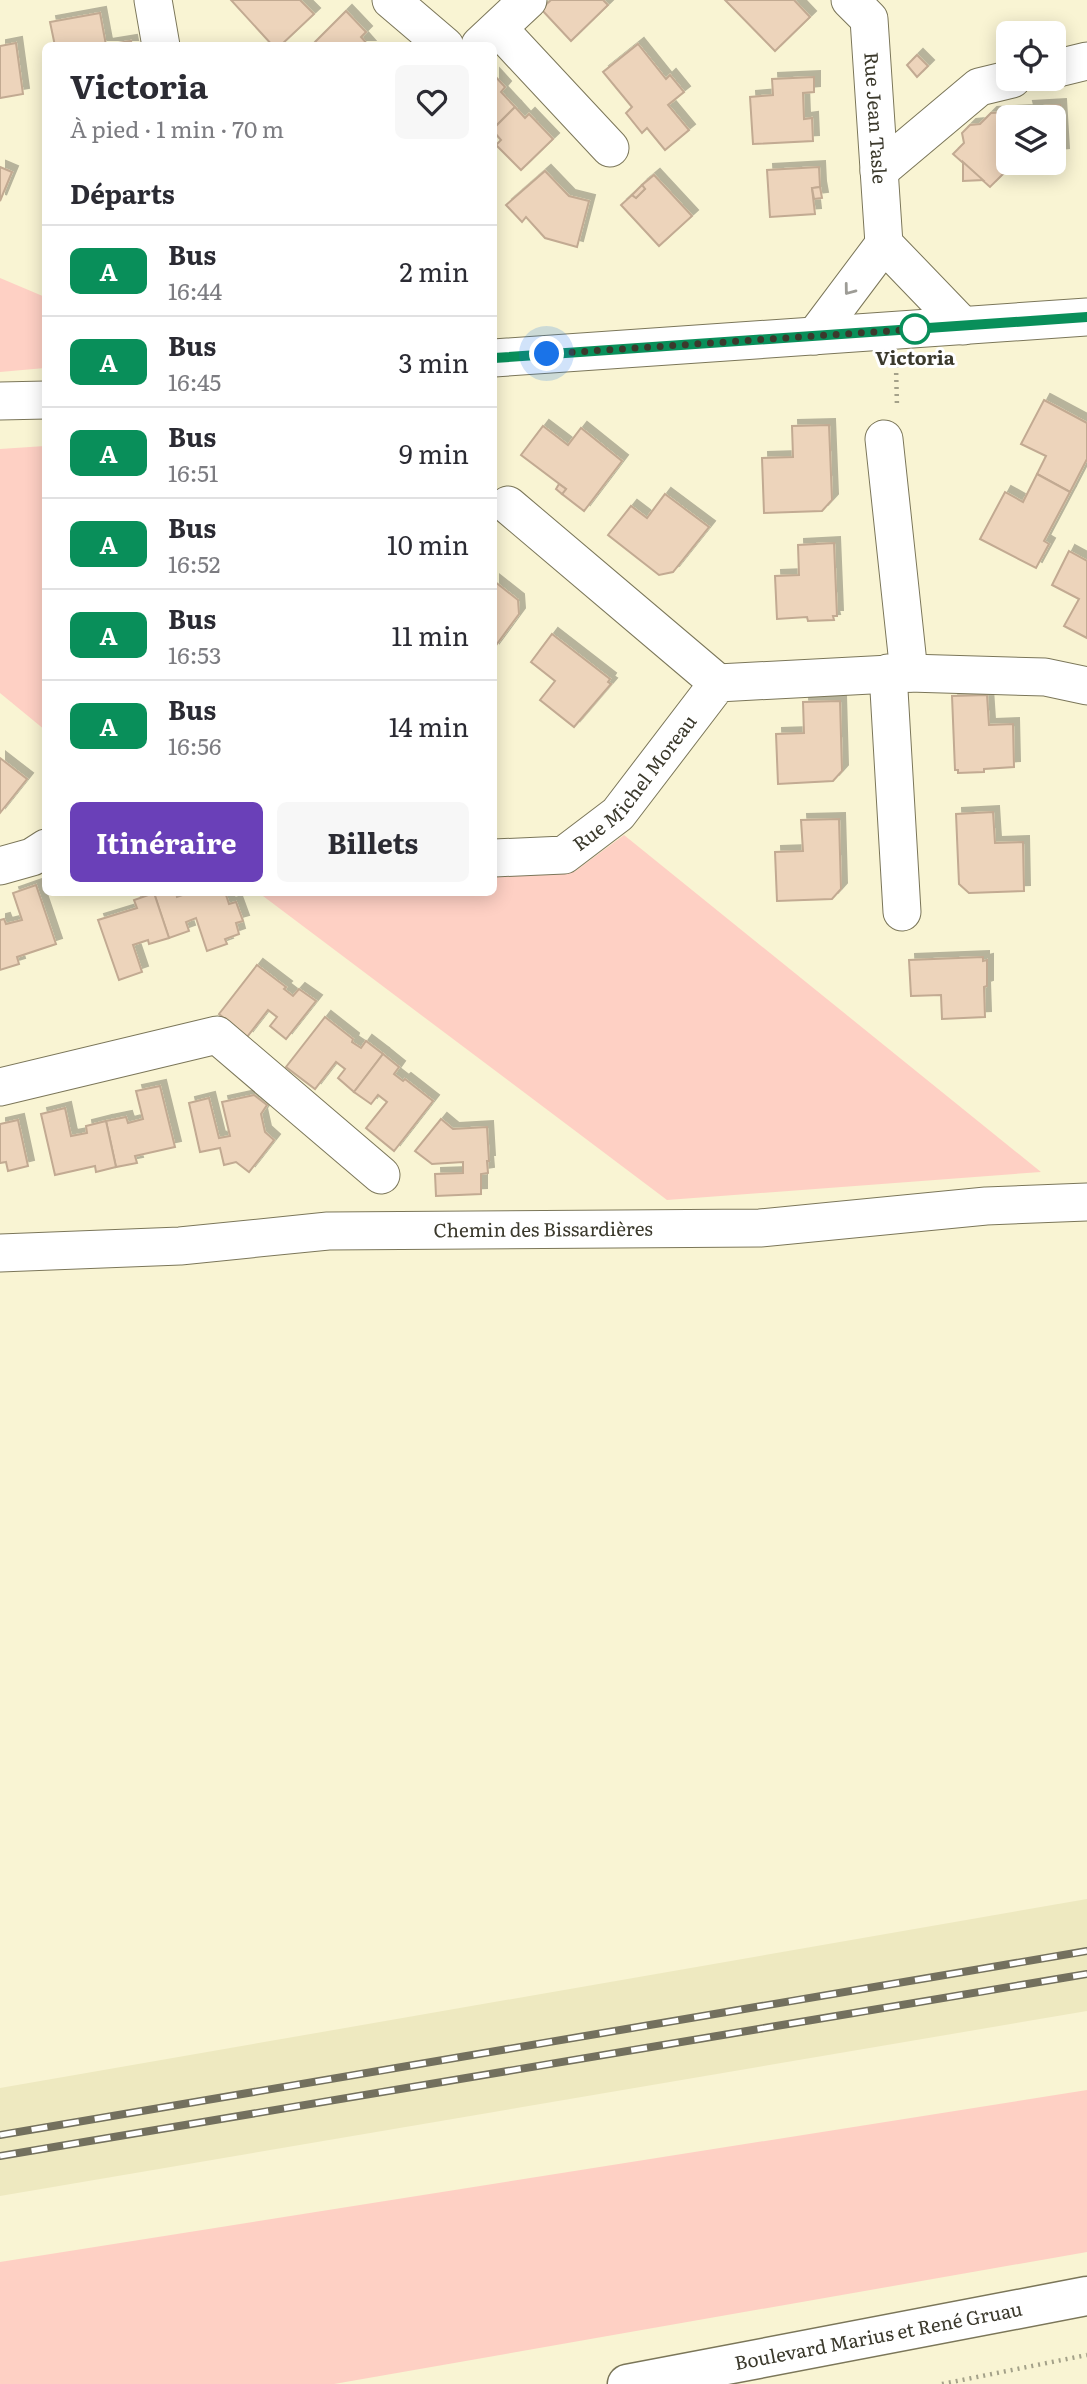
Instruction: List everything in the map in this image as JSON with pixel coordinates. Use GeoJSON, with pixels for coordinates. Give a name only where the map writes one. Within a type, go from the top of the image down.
{"type":"FeatureCollection","features":[{"type":"Feature","properties":{"kind":"main road","name":"Boulevard Marius et René Gruau"},"geometry":{"type":"LineString","coordinates":[[626,2384],[1087,2296]]}},
{"type":"Feature","properties":{"kind":"street"},"geometry":{"type":"LineString","coordinates":[[153,0],[160,42]]}},
{"type":"Feature","properties":{"kind":"street"},"geometry":{"type":"LineString","coordinates":[[391,0],[439,42]]}},
{"type":"Feature","properties":{"kind":"street"},"geometry":{"type":"LineString","coordinates":[[489,37],[528,0]]}},
{"type":"Feature","properties":{"kind":"street","name":"Rue Jean Tasle"},"geometry":{"type":"LineString","coordinates":[[850,0],[869,19],[884,244]]}},
{"type":"Feature","properties":{"kind":"street"},"geometry":{"type":"LineString","coordinates":[[497,44],[610,148]]}},
{"type":"Feature","properties":{"kind":"street"},"geometry":{"type":"LineString","coordinates":[[1066,66],[1087,61]]}},
{"type":"Feature","properties":{"kind":"street"},"geometry":{"type":"LineString","coordinates":[[879,171],[979,87],[996,83]]}},
{"type":"Feature","properties":{"kind":"street"},"geometry":{"type":"LineString","coordinates":[[815,336],[884,244],[963,326]]}},
{"type":"Feature","properties":{"kind":"street"},"geometry":{"type":"LineString","coordinates":[[497,358],[1087,317]]}},
{"type":"Feature","properties":{"kind":"street"},"geometry":{"type":"LineString","coordinates":[[0,401],[42,400]]}},
{"type":"Feature","properties":{"kind":"street"},"geometry":{"type":"LineString","coordinates":[[884,439],[899,673],[902,912]]}},
{"type":"Feature","properties":{"kind":"street"},"geometry":{"type":"LineString","coordinates":[[508,505],[718,683],[899,673],[1045,677],[1087,686]]}},
{"type":"Feature","properties":{"kind":"street","name":"Rue Michel Moreau"},"geometry":{"type":"LineString","coordinates":[[497,858],[564,855],[618,814],[718,683]]}},
{"type":"Feature","properties":{"kind":"street"},"geometry":{"type":"LineString","coordinates":[[0,866],[32,857],[42,851]]}},
{"type":"Feature","properties":{"kind":"street"},"geometry":{"type":"LineString","coordinates":[[0,1087],[217,1035],[381,1175]]}},
{"type":"Feature","properties":{"kind":"street","name":"Chemin des Bissardières"},"geometry":{"type":"LineString","coordinates":[[0,1253],[180,1246],[328,1231],[760,1228],[986,1206],[1087,1202]]}},
{"type":"Feature","properties":{"kind":"path"},"geometry":{"type":"LineString","coordinates":[[884,439],[897,421],[896,330]]}},
{"type":"Feature","properties":{"kind":"path"},"geometry":{"type":"LineString","coordinates":[[942,2384],[1087,2355]]}},
{"type":"Feature","properties":{"kind":"shaded area"},"geometry":{"type":"Polygon","coordinates":[[[0,278],[42,296],[42,368],[0,372],[0,278]]]}},
{"type":"Feature","properties":{"kind":"shaded area"},"geometry":{"type":"Polygon","coordinates":[[[42,446],[42,728],[0,693],[0,449],[42,446]]]}},
{"type":"Feature","properties":{"kind":"shaded area"},"geometry":{"type":"Polygon","coordinates":[[[624,835],[1041,1172],[667,1200],[263,896],[497,896],[497,870],[574,872],[624,835]]]}},
{"type":"Feature","properties":{"kind":"shaded area"},"geometry":{"type":"Polygon","coordinates":[[[1087,1899],[1087,2011],[0,2196],[0,2088],[1087,1899]]]}},
{"type":"Feature","properties":{"kind":"shaded area"},"geometry":{"type":"Polygon","coordinates":[[[1087,2090],[1087,2252],[334,2384],[0,2384],[0,2262],[1087,2090]]]}},
{"type":"Feature","properties":{"kind":"building"},"geometry":{"type":"Polygon","coordinates":[[[231,0],[300,0],[314,14],[284,42],[269,42],[231,0]]]}},
{"type":"Feature","properties":{"kind":"building"},"geometry":{"type":"Polygon","coordinates":[[[551,0],[603,0],[608,5],[571,41],[541,9],[551,0]]]}},
{"type":"Feature","properties":{"kind":"building"},"geometry":{"type":"Polygon","coordinates":[[[725,0],[794,0],[810,17],[775,51],[725,0]]]}},
{"type":"Feature","properties":{"kind":"building"},"geometry":{"type":"Polygon","coordinates":[[[346,11],[366,32],[361,37],[365,42],[315,42],[346,11]]]}},
{"type":"Feature","properties":{"kind":"building"},"geometry":{"type":"Polygon","coordinates":[[[100,13],[105,42],[54,42],[50,22],[100,13]]]}},
{"type":"Feature","properties":{"kind":"building"},"geometry":{"type":"Polygon","coordinates":[[[16,43],[23,94],[0,98],[0,46],[16,43]]]}},
{"type":"Feature","properties":{"kind":"building"},"geometry":{"type":"Polygon","coordinates":[[[638,44],[666,79],[670,75],[684,92],[668,105],[689,130],[665,150],[647,128],[642,133],[626,113],[632,107],[603,72],[638,44]]]}},
{"type":"Feature","properties":{"kind":"building"},"geometry":{"type":"Polygon","coordinates":[[[917,55],[928,66],[917,77],[907,65],[917,55]]]}},
{"type":"Feature","properties":{"kind":"building"},"geometry":{"type":"Polygon","coordinates":[[[814,77],[814,92],[803,93],[804,119],[812,118],[813,141],[753,144],[750,97],[773,95],[772,79],[814,77]]]}},
{"type":"Feature","properties":{"kind":"building"},"geometry":{"type":"Polygon","coordinates":[[[497,78],[505,87],[501,92],[515,107],[497,125],[497,78]]]}},
{"type":"Feature","properties":{"kind":"building"},"geometry":{"type":"Polygon","coordinates":[[[515,107],[525,118],[529,114],[553,139],[521,170],[497,146],[501,140],[497,135],[497,125],[515,107]]]}},
{"type":"Feature","properties":{"kind":"building"},"geometry":{"type":"Polygon","coordinates":[[[991,113],[996,113],[996,175],[1002,175],[990,187],[953,154],[964,143],[962,133],[970,125],[980,124],[991,113]]]}},
{"type":"Feature","properties":{"kind":"building"},"geometry":{"type":"Polygon","coordinates":[[[963,162],[983,180],[963,181],[963,162]]]}},
{"type":"Feature","properties":{"kind":"building"},"geometry":{"type":"Polygon","coordinates":[[[0,167],[12,172],[0,201],[0,167]]]}},
{"type":"Feature","properties":{"kind":"building"},"geometry":{"type":"Polygon","coordinates":[[[819,167],[820,187],[812,188],[815,214],[770,217],[767,170],[819,167]]]}},
{"type":"Feature","properties":{"kind":"building"},"geometry":{"type":"Polygon","coordinates":[[[545,171],[569,196],[589,201],[577,247],[545,238],[526,217],[522,222],[506,205],[545,171]]]}},
{"type":"Feature","properties":{"kind":"building"},"geometry":{"type":"Polygon","coordinates":[[[654,175],[692,216],[659,246],[621,205],[632,195],[636,198],[645,189],[642,185],[654,175]]]}},
{"type":"Feature","properties":{"kind":"building"},"geometry":{"type":"Polygon","coordinates":[[[642,185],[645,189],[636,198],[632,195],[642,185]]]}},
{"type":"Feature","properties":{"kind":"building"},"geometry":{"type":"Polygon","coordinates":[[[820,187],[822,198],[814,199],[812,188],[820,187]]]}},
{"type":"Feature","properties":{"kind":"building"},"geometry":{"type":"Polygon","coordinates":[[[1044,400],[1087,423],[1087,459],[1070,492],[1037,474],[1046,456],[1021,444],[1044,400]]]}},
{"type":"Feature","properties":{"kind":"building"},"geometry":{"type":"Polygon","coordinates":[[[829,425],[832,500],[822,511],[764,513],[762,458],[793,457],[792,426],[829,425]]]}},
{"type":"Feature","properties":{"kind":"building"},"geometry":{"type":"Polygon","coordinates":[[[543,426],[568,445],[581,428],[622,461],[584,511],[562,494],[566,489],[521,455],[543,426]]]}},
{"type":"Feature","properties":{"kind":"building"},"geometry":{"type":"Polygon","coordinates":[[[1037,474],[1070,492],[1044,541],[1049,544],[1036,568],[980,539],[1005,492],[1023,502],[1037,474]]]}},
{"type":"Feature","properties":{"kind":"building"},"geometry":{"type":"Polygon","coordinates":[[[559,484],[566,489],[562,494],[556,489],[559,484]]]}},
{"type":"Feature","properties":{"kind":"building"},"geometry":{"type":"Polygon","coordinates":[[[665,494],[709,527],[673,572],[659,575],[608,535],[631,506],[647,518],[665,494]]]}},
{"type":"Feature","properties":{"kind":"building"},"geometry":{"type":"Polygon","coordinates":[[[834,543],[837,616],[833,616],[834,620],[808,621],[807,617],[777,619],[775,576],[799,575],[798,545],[834,543]]]}},
{"type":"Feature","properties":{"kind":"building"},"geometry":{"type":"Polygon","coordinates":[[[1069,551],[1087,561],[1087,638],[1064,626],[1079,599],[1052,585],[1069,551]]]}},
{"type":"Feature","properties":{"kind":"building"},"geometry":{"type":"Polygon","coordinates":[[[497,583],[518,600],[519,614],[497,644],[497,583]]]}},
{"type":"Feature","properties":{"kind":"building"},"geometry":{"type":"Polygon","coordinates":[[[552,634],[610,679],[608,682],[611,684],[574,727],[540,700],[555,681],[531,662],[552,634]]]}},
{"type":"Feature","properties":{"kind":"building"},"geometry":{"type":"Polygon","coordinates":[[[987,695],[989,725],[1013,724],[1014,767],[958,773],[958,770],[955,770],[952,696],[987,695]]]}},
{"type":"Feature","properties":{"kind":"building"},"geometry":{"type":"Polygon","coordinates":[[[840,701],[842,771],[833,781],[778,784],[776,734],[804,733],[803,702],[840,701]]]}},
{"type":"Feature","properties":{"kind":"building"},"geometry":{"type":"Polygon","coordinates":[[[0,758],[27,779],[0,813],[0,758]]]}},
{"type":"Feature","properties":{"kind":"building"},"geometry":{"type":"Polygon","coordinates":[[[993,812],[995,843],[1023,842],[1024,891],[969,893],[959,884],[956,814],[993,812]]]}},
{"type":"Feature","properties":{"kind":"building"},"geometry":{"type":"Polygon","coordinates":[[[839,819],[841,889],[832,899],[777,901],[775,852],[803,851],[801,820],[839,819]]]}},
{"type":"Feature","properties":{"kind":"building"},"geometry":{"type":"Polygon","coordinates":[[[36,885],[56,944],[17,957],[19,964],[0,970],[0,920],[4,919],[6,924],[22,920],[13,893],[36,885]]]}},
{"type":"Feature","properties":{"kind":"building"},"geometry":{"type":"Polygon","coordinates":[[[155,896],[226,896],[229,904],[236,902],[243,921],[236,923],[239,934],[225,939],[227,944],[207,951],[196,918],[186,922],[189,931],[169,938],[155,896]]]}},
{"type":"Feature","properties":{"kind":"building"},"geometry":{"type":"Polygon","coordinates":[[[155,896],[169,938],[133,945],[142,972],[119,980],[98,920],[137,908],[134,900],[155,896]]]}},
{"type":"Feature","properties":{"kind":"building"},"geometry":{"type":"Polygon","coordinates":[[[983,957],[983,961],[987,960],[985,1017],[942,1019],[941,995],[911,996],[909,960],[983,957]]]}},
{"type":"Feature","properties":{"kind":"building"},"geometry":{"type":"Polygon","coordinates":[[[257,965],[286,987],[284,989],[293,996],[299,989],[316,1001],[286,1039],[270,1026],[277,1017],[268,1010],[247,1037],[219,1014],[257,965]]]}},
{"type":"Feature","properties":{"kind":"building"},"geometry":{"type":"Polygon","coordinates":[[[325,1017],[361,1048],[366,1041],[383,1054],[354,1092],[338,1078],[345,1069],[336,1062],[315,1089],[286,1067],[325,1017]]]}},
{"type":"Feature","properties":{"kind":"building"},"geometry":{"type":"Polygon","coordinates":[[[383,1054],[399,1067],[394,1074],[403,1081],[405,1079],[433,1101],[394,1151],[366,1128],[387,1102],[378,1095],[371,1104],[354,1092],[383,1054]]]}},
{"type":"Feature","properties":{"kind":"building"},"geometry":{"type":"Polygon","coordinates":[[[160,1086],[175,1147],[135,1156],[137,1163],[116,1167],[106,1121],[126,1117],[128,1123],[143,1119],[136,1091],[160,1086]]]}},
{"type":"Feature","properties":{"kind":"building"},"geometry":{"type":"Polygon","coordinates":[[[254,1095],[267,1105],[261,1114],[265,1132],[274,1140],[249,1172],[236,1162],[224,1165],[220,1148],[200,1152],[189,1103],[209,1098],[219,1138],[230,1136],[222,1102],[254,1095]]]}},
{"type":"Feature","properties":{"kind":"building"},"geometry":{"type":"Polygon","coordinates":[[[65,1108],[71,1136],[87,1133],[86,1126],[106,1121],[116,1167],[96,1172],[95,1166],[55,1175],[41,1114],[65,1108]]]}},
{"type":"Feature","properties":{"kind":"building"},"geometry":{"type":"Polygon","coordinates":[[[441,1119],[453,1129],[487,1127],[488,1173],[481,1174],[481,1194],[436,1196],[435,1174],[463,1173],[463,1162],[432,1164],[415,1151],[441,1119]]]}},
{"type":"Feature","properties":{"kind":"building"},"geometry":{"type":"Polygon","coordinates":[[[18,1120],[28,1166],[8,1171],[6,1162],[0,1163],[0,1124],[18,1120]]]}},
{"type":"Feature","properties":{"kind":"railway"},"geometry":{"type":"LineString","coordinates":[[0,2135],[1087,1951]]}},
{"type":"Feature","properties":{"kind":"railway"},"geometry":{"type":"LineString","coordinates":[[0,2156],[1087,1974]]}},
{"type":"Feature","properties":{"kind":"bus line","name":"A"},"geometry":{"type":"LineString","coordinates":[[497,358],[1087,317]]}},
{"type":"Feature","properties":{"kind":"place","name":"Victoria"},"geometry":{"type":"Point","coordinates":[915,329]}},
{"type":"Feature","properties":{"kind":"route"},"geometry":{"type":"LineString","coordinates":[[547,354],[918,329],[915,329]]}}]}
